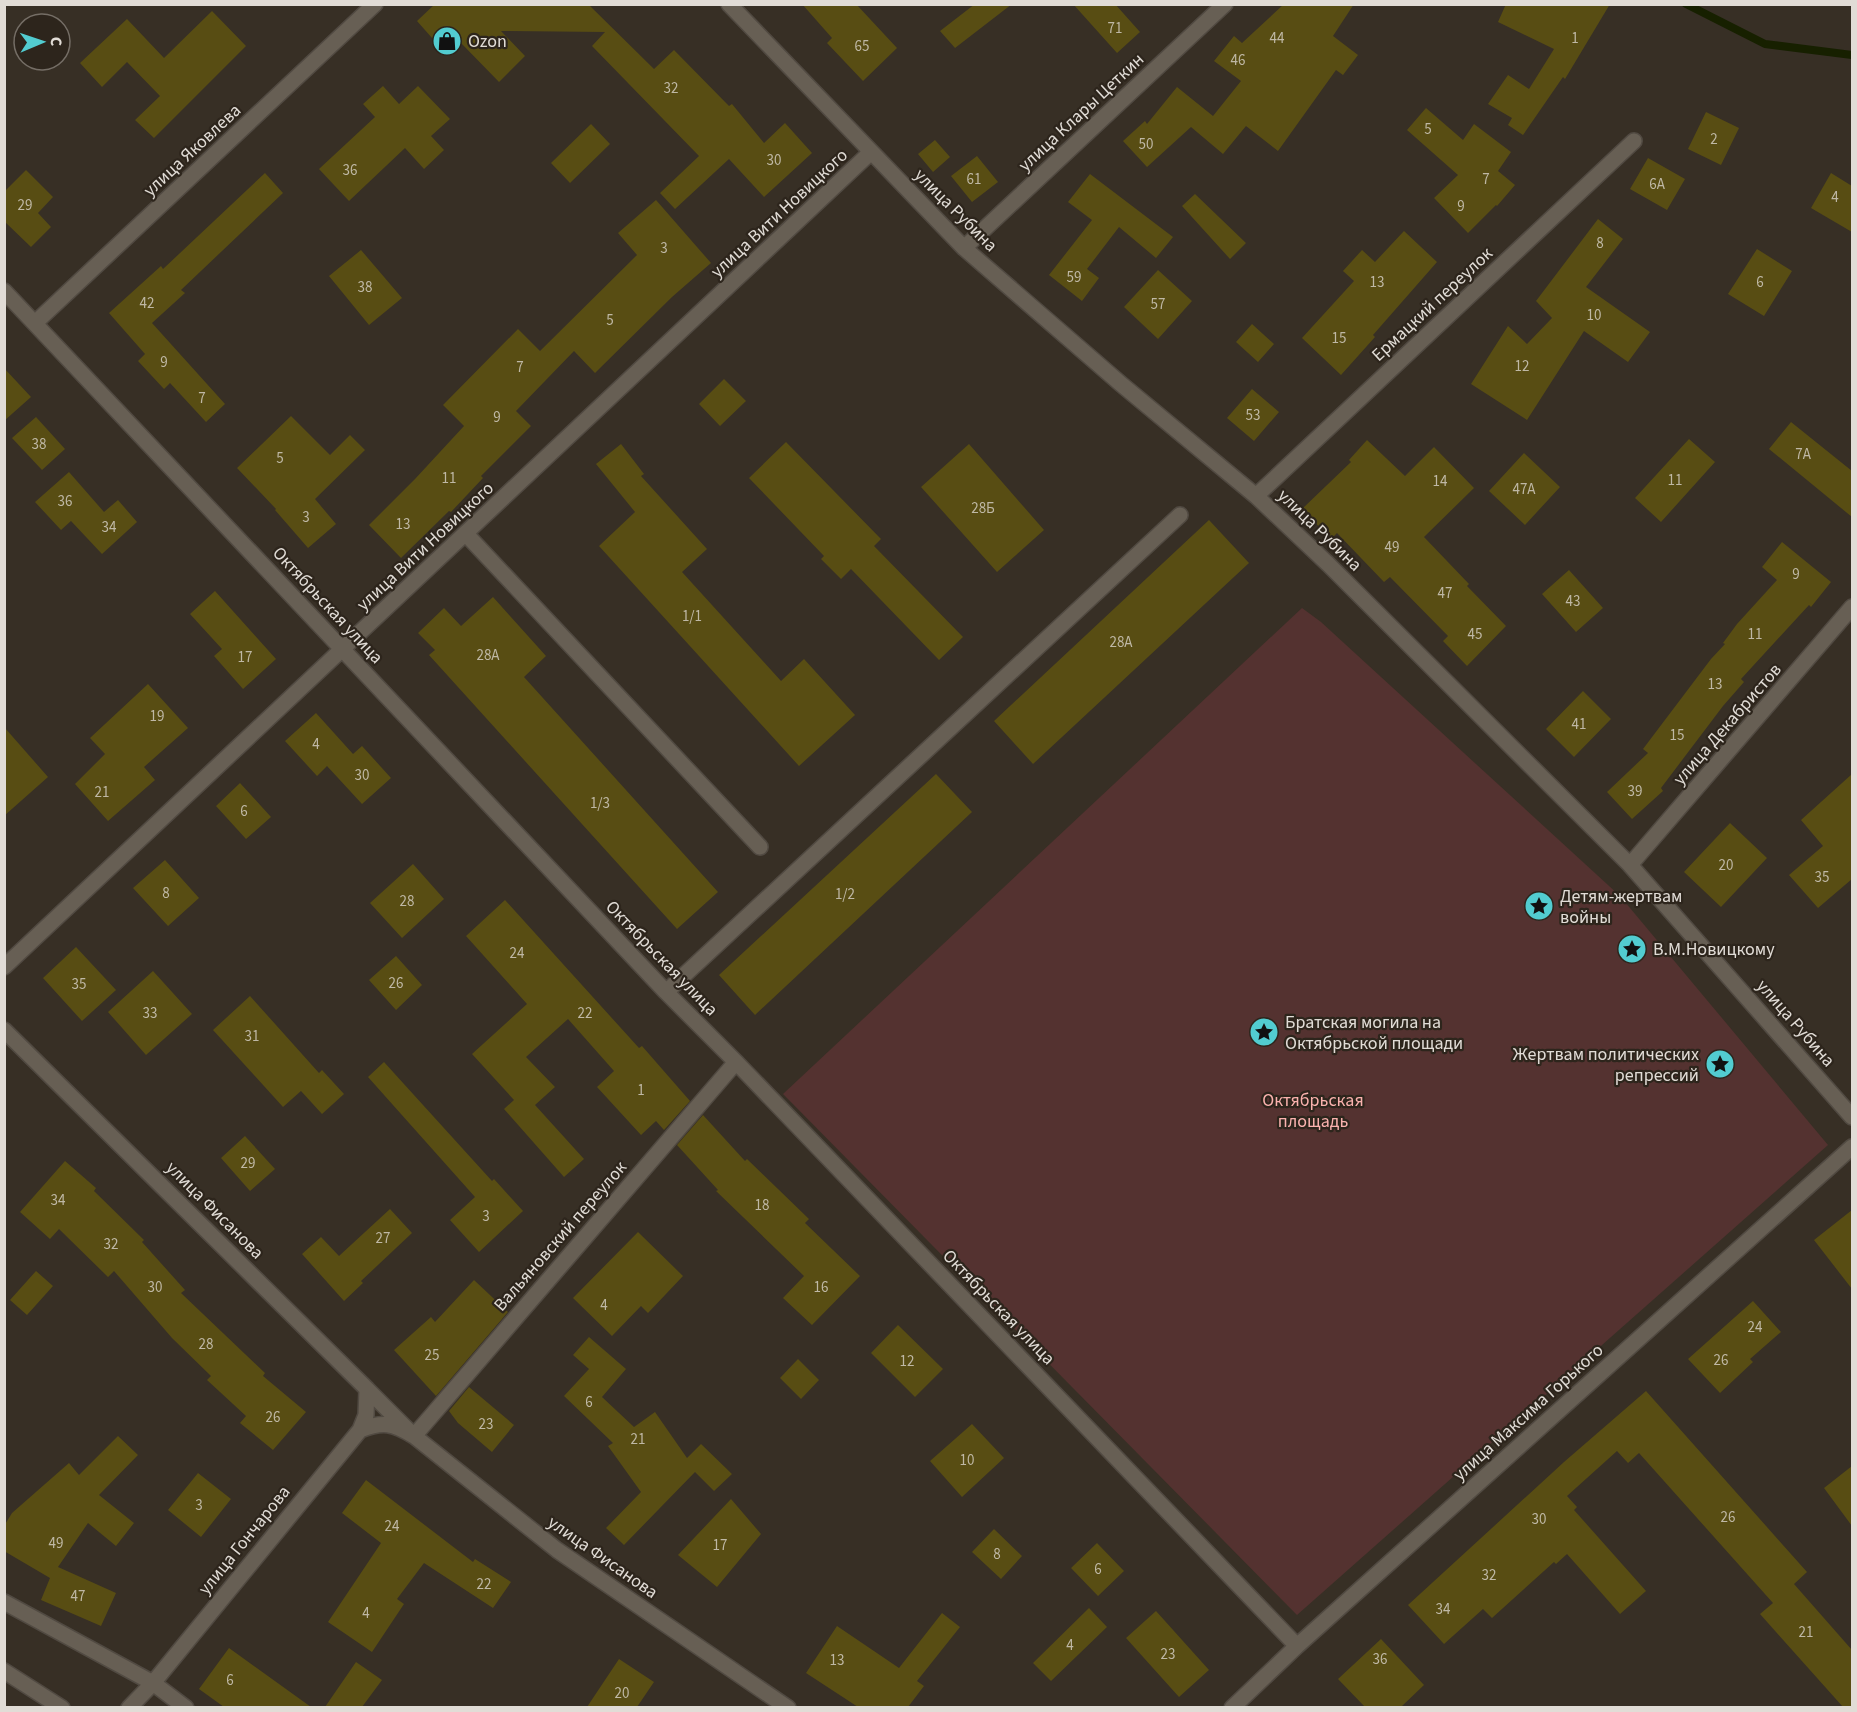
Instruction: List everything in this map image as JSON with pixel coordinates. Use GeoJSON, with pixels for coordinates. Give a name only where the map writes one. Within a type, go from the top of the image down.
{"type":"FeatureCollection","features":[{"type":"Feature","properties":{"kind":"street","name":"улица Яковлева"},"geometry":{"type":"LineString","coordinates":[[35,323],[375,4]]}},
{"type":"Feature","properties":{"kind":"street","name":"улица Рубина"},"geometry":{"type":"LineString","coordinates":[[729,4],[964,248],[1128,390],[1256,496],[1328,564],[1630,865],[1852,1117]]}},
{"type":"Feature","properties":{"kind":"street","name":"улица Клары Цеткин"},"geometry":{"type":"LineString","coordinates":[[964,248],[1225,4]]}},
{"type":"Feature","properties":{"kind":"street","name":"Ермацкий переулок"},"geometry":{"type":"LineString","coordinates":[[1256,496],[1634,141]]}},
{"type":"Feature","properties":{"kind":"street","name":"улица Вити Новицкого"},"geometry":{"type":"LineString","coordinates":[[4,967],[344,650],[871,152]]}},
{"type":"Feature","properties":{"kind":"street","name":"Октябрьская улица"},"geometry":{"type":"LineString","coordinates":[[4,291],[666,992],[1297,1646]]}},
{"type":"Feature","properties":{"kind":"street"},"geometry":{"type":"LineString","coordinates":[[666,992],[1179,515]]}},
{"type":"Feature","properties":{"kind":"street"},"geometry":{"type":"LineString","coordinates":[[466,534],[760,847]]}},
{"type":"Feature","properties":{"kind":"street","name":"улица Декабристов"},"geometry":{"type":"LineString","coordinates":[[1630,865],[1852,607]]}},
{"type":"Feature","properties":{"kind":"street","name":"улица Фисанова"},"geometry":{"type":"LineString","coordinates":[[4,1030],[368,1389],[408,1432],[557,1550],[788,1707]]}},
{"type":"Feature","properties":{"kind":"street","name":"Вальяновский переулок"},"geometry":{"type":"LineString","coordinates":[[408,1432],[736,1062]]}},
{"type":"Feature","properties":{"kind":"street","name":"улица Максима Горького"},"geometry":{"type":"LineString","coordinates":[[1232,1707],[1852,1147]]}},
{"type":"Feature","properties":{"kind":"street"},"geometry":{"type":"LineString","coordinates":[[360,1430],[366,1415],[368,1389]]}},
{"type":"Feature","properties":{"kind":"street"},"geometry":{"type":"LineString","coordinates":[[360,1430],[374,1424],[389,1424],[408,1432]]}},
{"type":"Feature","properties":{"kind":"street","name":"улица Гончарова"},"geometry":{"type":"LineString","coordinates":[[129,1707],[153,1683],[360,1430]]}},
{"type":"Feature","properties":{"kind":"street"},"geometry":{"type":"LineString","coordinates":[[4,1602],[153,1683],[186,1707]]}},
{"type":"Feature","properties":{"kind":"street"},"geometry":{"type":"LineString","coordinates":[[4,1671],[62,1707]]}},
{"type":"Feature","properties":{"kind":"green space","name":"Октябрьская площадь"},"geometry":{"type":"Polygon","coordinates":[[[1302,608],[1321,622],[1620,896],[1828,1145],[1297,1615],[783,1094],[1302,608]]]}},
{"type":"Feature","properties":{"kind":"building"},"geometry":{"type":"Polygon","coordinates":[[[435,4],[588,4],[654,69],[674,50],[729,106],[732,104],[764,143],[785,123],[812,153],[764,197],[729,159],[675,209],[660,193],[699,156],[592,46],[605,32],[501,31],[525,56],[499,82],[461,43],[447,55],[417,21],[435,4]]]}},
{"type":"Feature","properties":{"kind":"building"},"geometry":{"type":"Polygon","coordinates":[[[802,4],[856,4],[897,48],[863,81],[827,43],[832,38],[802,4]]]}},
{"type":"Feature","properties":{"kind":"building"},"geometry":{"type":"Polygon","coordinates":[[[975,4],[1012,4],[955,48],[940,31],[975,4]]]}},
{"type":"Feature","properties":{"kind":"building"},"geometry":{"type":"Polygon","coordinates":[[[1073,4],[1115,4],[1140,32],[1117,53],[1073,4]]]}},
{"type":"Feature","properties":{"kind":"building"},"geometry":{"type":"Polygon","coordinates":[[[1284,4],[1354,4],[1333,36],[1358,55],[1343,75],[1336,70],[1278,151],[1246,126],[1223,154],[1191,127],[1147,167],[1123,141],[1145,121],[1147,124],[1177,87],[1213,116],[1241,81],[1214,61],[1234,36],[1242,43],[1284,4]]]}},
{"type":"Feature","properties":{"kind":"building"},"geometry":{"type":"Polygon","coordinates":[[[1506,4],[1610,4],[1565,79],[1563,77],[1523,135],[1508,125],[1512,118],[1488,104],[1508,75],[1529,89],[1554,49],[1498,22],[1506,4]]]}},
{"type":"Feature","properties":{"kind":"building"},"geometry":{"type":"Polygon","coordinates":[[[212,11],[246,46],[154,138],[135,120],[160,96],[127,62],[102,87],[80,63],[127,19],[164,58],[212,11]]]}},
{"type":"Feature","properties":{"kind":"building"},"geometry":{"type":"Polygon","coordinates":[[[383,86],[399,104],[418,86],[450,119],[431,136],[444,150],[424,169],[405,148],[349,201],[319,169],[375,117],[363,104],[383,86]]]}},
{"type":"Feature","properties":{"kind":"building"},"geometry":{"type":"Polygon","coordinates":[[[1426,108],[1463,140],[1474,124],[1511,152],[1498,171],[1515,185],[1497,206],[1468,233],[1434,198],[1458,175],[1407,130],[1426,108]]]}},
{"type":"Feature","properties":{"kind":"building"},"geometry":{"type":"Polygon","coordinates":[[[1706,112],[1739,128],[1721,165],[1688,149],[1706,112]]]}},
{"type":"Feature","properties":{"kind":"building"},"geometry":{"type":"Polygon","coordinates":[[[591,124],[610,144],[570,183],[551,163],[591,124]]]}},
{"type":"Feature","properties":{"kind":"building"},"geometry":{"type":"Polygon","coordinates":[[[935,140],[950,157],[933,172],[918,154],[935,140]]]}},
{"type":"Feature","properties":{"kind":"building"},"geometry":{"type":"Polygon","coordinates":[[[977,156],[998,182],[972,202],[951,176],[977,156]]]}},
{"type":"Feature","properties":{"kind":"building"},"geometry":{"type":"Polygon","coordinates":[[[1648,158],[1685,179],[1667,210],[1630,189],[1648,158]]]}},
{"type":"Feature","properties":{"kind":"building"},"geometry":{"type":"Polygon","coordinates":[[[26,170],[53,197],[38,213],[51,227],[31,247],[4,221],[4,192],[26,170]]]}},
{"type":"Feature","properties":{"kind":"building"},"geometry":{"type":"Polygon","coordinates":[[[265,173],[283,193],[181,290],[185,293],[152,323],[225,404],[206,422],[170,383],[164,389],[138,361],[145,354],[109,313],[161,266],[163,269],[265,173]]]}},
{"type":"Feature","properties":{"kind":"building"},"geometry":{"type":"Polygon","coordinates":[[[1831,173],[1852,186],[1852,232],[1811,208],[1831,173]]]}},
{"type":"Feature","properties":{"kind":"building"},"geometry":{"type":"Polygon","coordinates":[[[1090,174],[1173,237],[1156,258],[1119,227],[1087,269],[1099,278],[1082,301],[1049,275],[1092,220],[1068,202],[1090,174]]]}},
{"type":"Feature","properties":{"kind":"building"},"geometry":{"type":"Polygon","coordinates":[[[1195,194],[1246,243],[1230,259],[1182,206],[1195,194]]]}},
{"type":"Feature","properties":{"kind":"building"},"geometry":{"type":"Polygon","coordinates":[[[656,200],[711,263],[672,297],[595,373],[574,351],[516,411],[531,426],[481,476],[483,478],[451,512],[449,511],[401,558],[369,525],[464,426],[443,405],[518,329],[540,351],[637,255],[618,233],[656,200]]]}},
{"type":"Feature","properties":{"kind":"building"},"geometry":{"type":"Polygon","coordinates":[[[1598,219],[1623,239],[1586,287],[1650,332],[1628,362],[1584,331],[1527,420],[1471,384],[1508,326],[1527,344],[1552,318],[1536,301],[1598,219]]]}},
{"type":"Feature","properties":{"kind":"building"},"geometry":{"type":"Polygon","coordinates":[[[1404,231],[1437,262],[1341,375],[1302,338],[1354,281],[1343,271],[1362,250],[1375,262],[1404,231]]]}},
{"type":"Feature","properties":{"kind":"building"},"geometry":{"type":"Polygon","coordinates":[[[1757,249],[1792,271],[1764,316],[1728,294],[1757,249]]]}},
{"type":"Feature","properties":{"kind":"building"},"geometry":{"type":"Polygon","coordinates":[[[361,250],[402,298],[369,325],[329,276],[361,250]]]}},
{"type":"Feature","properties":{"kind":"building"},"geometry":{"type":"Polygon","coordinates":[[[1158,270],[1192,301],[1158,339],[1124,307],[1158,270]]]}},
{"type":"Feature","properties":{"kind":"building"},"geometry":{"type":"Polygon","coordinates":[[[1252,324],[1274,344],[1258,362],[1236,342],[1252,324]]]}},
{"type":"Feature","properties":{"kind":"building"},"geometry":{"type":"Polygon","coordinates":[[[4,368],[31,397],[4,421],[4,368]]]}},
{"type":"Feature","properties":{"kind":"building"},"geometry":{"type":"Polygon","coordinates":[[[724,379],[746,401],[720,426],[699,404],[724,379]]]}},
{"type":"Feature","properties":{"kind":"building"},"geometry":{"type":"Polygon","coordinates":[[[1252,389],[1279,412],[1254,441],[1227,418],[1252,389]]]}},
{"type":"Feature","properties":{"kind":"building"},"geometry":{"type":"Polygon","coordinates":[[[291,416],[330,455],[350,435],[365,450],[315,499],[336,524],[308,548],[276,509],[237,468],[291,416]]]}},
{"type":"Feature","properties":{"kind":"building"},"geometry":{"type":"Polygon","coordinates":[[[36,417],[65,449],[42,470],[12,438],[36,417]]]}},
{"type":"Feature","properties":{"kind":"building"},"geometry":{"type":"Polygon","coordinates":[[[1791,422],[1852,471],[1852,517],[1769,449],[1791,422]]]}},
{"type":"Feature","properties":{"kind":"building"},"geometry":{"type":"Polygon","coordinates":[[[1689,439],[1715,462],[1661,522],[1635,498],[1689,439]]]}},
{"type":"Feature","properties":{"kind":"building"},"geometry":{"type":"Polygon","coordinates":[[[1367,440],[1405,476],[1434,447],[1474,488],[1424,537],[1506,626],[1467,666],[1443,641],[1448,636],[1390,577],[1384,582],[1337,533],[1331,539],[1302,509],[1351,462],[1349,460],[1367,440]]]}},
{"type":"Feature","properties":{"kind":"building"},"geometry":{"type":"Polygon","coordinates":[[[786,442],[881,539],[874,546],[963,637],[939,660],[851,569],[841,579],[821,559],[824,556],[749,478],[786,442]]]}},
{"type":"Feature","properties":{"kind":"building"},"geometry":{"type":"Polygon","coordinates":[[[621,444],[644,474],[641,476],[707,549],[682,572],[781,681],[804,659],[855,715],[799,766],[599,546],[635,512],[596,464],[621,444]]]}},
{"type":"Feature","properties":{"kind":"building"},"geometry":{"type":"Polygon","coordinates":[[[969,444],[1044,530],[997,572],[921,487],[969,444]]]}},
{"type":"Feature","properties":{"kind":"building"},"geometry":{"type":"Polygon","coordinates":[[[1524,453],[1560,487],[1525,525],[1489,491],[1524,453]]]}},
{"type":"Feature","properties":{"kind":"building"},"geometry":{"type":"Polygon","coordinates":[[[69,472],[104,512],[118,500],[137,522],[102,554],[71,521],[61,530],[35,502],[69,472]]]}},
{"type":"Feature","properties":{"kind":"building"},"geometry":{"type":"Polygon","coordinates":[[[1209,520],[1249,563],[1033,764],[994,721],[1209,520]]]}},
{"type":"Feature","properties":{"kind":"building"},"geometry":{"type":"Polygon","coordinates":[[[1782,542],[1831,582],[1811,607],[1809,605],[1741,679],[1744,682],[1661,788],[1663,791],[1632,819],[1607,792],[1648,753],[1643,749],[1711,659],[1725,644],[1723,643],[1737,624],[1777,580],[1762,567],[1782,542]]]}},
{"type":"Feature","properties":{"kind":"building"},"geometry":{"type":"Polygon","coordinates":[[[1569,570],[1603,608],[1576,632],[1542,594],[1569,570]]]}},
{"type":"Feature","properties":{"kind":"building"},"geometry":{"type":"Polygon","coordinates":[[[215,591],[276,659],[243,689],[214,656],[222,649],[190,614],[215,591]]]}},
{"type":"Feature","properties":{"kind":"building"},"geometry":{"type":"Polygon","coordinates":[[[493,597],[546,656],[524,677],[718,892],[677,929],[429,655],[435,650],[418,633],[444,608],[461,626],[493,597]]]}},
{"type":"Feature","properties":{"kind":"building"},"geometry":{"type":"Polygon","coordinates":[[[148,684],[188,728],[144,767],[155,780],[108,821],[75,784],[105,754],[90,738],[148,684]]]}},
{"type":"Feature","properties":{"kind":"building"},"geometry":{"type":"Polygon","coordinates":[[[1583,691],[1611,719],[1574,757],[1546,729],[1583,691]]]}},
{"type":"Feature","properties":{"kind":"building"},"geometry":{"type":"Polygon","coordinates":[[[316,713],[353,754],[362,746],[391,778],[362,804],[327,766],[317,776],[285,741],[316,713]]]}},
{"type":"Feature","properties":{"kind":"building"},"geometry":{"type":"Polygon","coordinates":[[[5,728],[48,777],[4,816],[4,807],[5,728]]]}},
{"type":"Feature","properties":{"kind":"building"},"geometry":{"type":"Polygon","coordinates":[[[936,774],[972,812],[755,1015],[719,975],[936,774]]]}},
{"type":"Feature","properties":{"kind":"building"},"geometry":{"type":"Polygon","coordinates":[[[1852,774],[1852,879],[1818,908],[1789,875],[1823,846],[1801,820],[1852,774]]]}},
{"type":"Feature","properties":{"kind":"building"},"geometry":{"type":"Polygon","coordinates":[[[240,783],[271,817],[246,839],[216,806],[240,783]]]}},
{"type":"Feature","properties":{"kind":"building"},"geometry":{"type":"Polygon","coordinates":[[[1730,823],[1767,858],[1721,907],[1684,872],[1730,823]]]}},
{"type":"Feature","properties":{"kind":"building"},"geometry":{"type":"Polygon","coordinates":[[[165,860],[199,898],[168,926],[133,888],[165,860]]]}},
{"type":"Feature","properties":{"kind":"building"},"geometry":{"type":"Polygon","coordinates":[[[413,864],[444,899],[402,938],[370,903],[413,864]]]}},
{"type":"Feature","properties":{"kind":"building"},"geometry":{"type":"Polygon","coordinates":[[[505,900],[639,1048],[642,1046],[690,1101],[664,1130],[656,1121],[641,1135],[597,1087],[614,1071],[568,1019],[526,1057],[555,1087],[535,1105],[584,1159],[564,1177],[504,1109],[514,1100],[472,1054],[527,1004],[466,936],[505,900]]]}},
{"type":"Feature","properties":{"kind":"building"},"geometry":{"type":"Polygon","coordinates":[[[76,947],[116,990],[82,1021],[43,978],[76,947]]]}},
{"type":"Feature","properties":{"kind":"building"},"geometry":{"type":"Polygon","coordinates":[[[396,956],[422,985],[396,1010],[369,980],[396,956]]]}},
{"type":"Feature","properties":{"kind":"building"},"geometry":{"type":"Polygon","coordinates":[[[153,971],[192,1014],[146,1055],[108,1012],[153,971]]]}},
{"type":"Feature","properties":{"kind":"building"},"geometry":{"type":"Polygon","coordinates":[[[250,996],[319,1073],[322,1070],[344,1094],[322,1114],[301,1091],[283,1107],[213,1030],[250,996]]]}},
{"type":"Feature","properties":{"kind":"building"},"geometry":{"type":"Polygon","coordinates":[[[384,1062],[492,1181],[494,1179],[523,1211],[479,1252],[450,1220],[475,1197],[368,1077],[384,1062]]]}},
{"type":"Feature","properties":{"kind":"building"},"geometry":{"type":"Polygon","coordinates":[[[703,1115],[745,1161],[747,1159],[809,1219],[805,1223],[860,1276],[812,1325],[783,1298],[804,1276],[716,1191],[718,1190],[677,1145],[703,1115]]]}},
{"type":"Feature","properties":{"kind":"building"},"geometry":{"type":"Polygon","coordinates":[[[245,1136],[275,1169],[250,1191],[221,1158],[245,1136]]]}},
{"type":"Feature","properties":{"kind":"building"},"geometry":{"type":"Polygon","coordinates":[[[65,1161],[96,1188],[94,1191],[144,1240],[142,1242],[185,1290],[181,1293],[265,1373],[263,1376],[306,1412],[273,1450],[240,1423],[246,1416],[207,1380],[211,1376],[172,1338],[114,1271],[108,1277],[59,1229],[50,1239],[20,1212],[65,1161]]]}},
{"type":"Feature","properties":{"kind":"building"},"geometry":{"type":"Polygon","coordinates":[[[390,1209],[412,1233],[361,1281],[363,1283],[344,1301],[302,1254],[321,1237],[339,1256],[390,1209]]]}},
{"type":"Feature","properties":{"kind":"building"},"geometry":{"type":"Polygon","coordinates":[[[1852,1210],[1852,1289],[1814,1240],[1852,1210]]]}},
{"type":"Feature","properties":{"kind":"building"},"geometry":{"type":"Polygon","coordinates":[[[638,1232],[683,1276],[648,1313],[641,1306],[612,1336],[573,1298],[638,1232]]]}},
{"type":"Feature","properties":{"kind":"building"},"geometry":{"type":"Polygon","coordinates":[[[36,1271],[53,1286],[27,1315],[10,1300],[36,1271]]]}},
{"type":"Feature","properties":{"kind":"building"},"geometry":{"type":"Polygon","coordinates":[[[474,1280],[508,1312],[436,1396],[394,1350],[431,1317],[435,1322],[474,1280]]]}},
{"type":"Feature","properties":{"kind":"building"},"geometry":{"type":"Polygon","coordinates":[[[1753,1301],[1781,1332],[1750,1359],[1753,1362],[1720,1393],[1688,1359],[1753,1301]]]}},
{"type":"Feature","properties":{"kind":"building"},"geometry":{"type":"Polygon","coordinates":[[[898,1325],[943,1369],[915,1397],[871,1353],[898,1325]]]}},
{"type":"Feature","properties":{"kind":"building"},"geometry":{"type":"Polygon","coordinates":[[[589,1337],[626,1369],[602,1397],[634,1427],[655,1412],[687,1458],[701,1444],[732,1474],[714,1491],[695,1472],[624,1545],[606,1528],[641,1492],[608,1446],[613,1443],[564,1396],[589,1369],[573,1355],[589,1337]]]}},
{"type":"Feature","properties":{"kind":"building"},"geometry":{"type":"Polygon","coordinates":[[[798,1359],[819,1380],[801,1399],[780,1378],[798,1359]]]}},
{"type":"Feature","properties":{"kind":"building"},"geometry":{"type":"Polygon","coordinates":[[[469,1387],[514,1425],[492,1452],[458,1423],[449,1411],[469,1387]]]}},
{"type":"Feature","properties":{"kind":"building"},"geometry":{"type":"Polygon","coordinates":[[[1646,1391],[1807,1572],[1794,1584],[1852,1650],[1852,1707],[1843,1707],[1760,1614],[1773,1603],[1639,1453],[1628,1463],[1617,1451],[1567,1496],[1577,1507],[1574,1510],[1646,1591],[1620,1614],[1567,1554],[1556,1564],[1554,1562],[1492,1618],[1483,1609],[1444,1644],[1408,1605],[1564,1462],[1646,1391]]]}},
{"type":"Feature","properties":{"kind":"building"},"geometry":{"type":"Polygon","coordinates":[[[972,1424],[1004,1458],[962,1497],[930,1461],[972,1424]]]}},
{"type":"Feature","properties":{"kind":"building"},"geometry":{"type":"Polygon","coordinates":[[[118,1436],[138,1455],[99,1495],[134,1523],[116,1546],[88,1523],[58,1567],[116,1593],[101,1626],[41,1600],[50,1578],[4,1551],[4,1526],[12,1513],[69,1463],[79,1475],[118,1436]]]}},
{"type":"Feature","properties":{"kind":"building"},"geometry":{"type":"Polygon","coordinates":[[[1852,1466],[1852,1526],[1824,1488],[1852,1466]]]}},
{"type":"Feature","properties":{"kind":"building"},"geometry":{"type":"Polygon","coordinates":[[[198,1473],[231,1499],[201,1537],[168,1510],[198,1473]]]}},
{"type":"Feature","properties":{"kind":"building"},"geometry":{"type":"Polygon","coordinates":[[[366,1480],[473,1562],[475,1559],[511,1582],[493,1608],[424,1563],[397,1599],[404,1604],[372,1652],[328,1622],[381,1543],[342,1513],[366,1480]]]}},
{"type":"Feature","properties":{"kind":"building"},"geometry":{"type":"Polygon","coordinates":[[[731,1499],[761,1534],[717,1587],[678,1555],[731,1499]]]}},
{"type":"Feature","properties":{"kind":"building"},"geometry":{"type":"Polygon","coordinates":[[[994,1529],[1022,1556],[1001,1579],[972,1552],[994,1529]]]}},
{"type":"Feature","properties":{"kind":"building"},"geometry":{"type":"Polygon","coordinates":[[[1097,1543],[1124,1571],[1098,1596],[1071,1568],[1097,1543]]]}},
{"type":"Feature","properties":{"kind":"building"},"geometry":{"type":"Polygon","coordinates":[[[1089,1608],[1107,1627],[1051,1681],[1033,1663],[1089,1608]]]}},
{"type":"Feature","properties":{"kind":"building"},"geometry":{"type":"Polygon","coordinates":[[[1156,1611],[1209,1670],[1179,1697],[1126,1638],[1156,1611]]]}},
{"type":"Feature","properties":{"kind":"building"},"geometry":{"type":"Polygon","coordinates":[[[942,1613],[960,1627],[917,1681],[924,1686],[908,1707],[858,1707],[806,1673],[837,1626],[899,1668],[942,1613]]]}},
{"type":"Feature","properties":{"kind":"building"},"geometry":{"type":"Polygon","coordinates":[[[1381,1639],[1424,1685],[1401,1707],[1365,1707],[1338,1679],[1381,1639]]]}},
{"type":"Feature","properties":{"kind":"building"},"geometry":{"type":"Polygon","coordinates":[[[229,1648],[311,1707],[224,1707],[199,1689],[229,1648]]]}},
{"type":"Feature","properties":{"kind":"building"},"geometry":{"type":"Polygon","coordinates":[[[619,1659],[654,1682],[637,1707],[587,1707],[619,1659]]]}},
{"type":"Feature","properties":{"kind":"building"},"geometry":{"type":"Polygon","coordinates":[[[356,1662],[382,1680],[362,1707],[325,1707],[356,1662]]]}},
{"type":"Feature","properties":{"kind":"waterway"},"geometry":{"type":"LineString","coordinates":[[1686,4],[1765,44],[1852,55]]}},
{"type":"Feature","properties":{"kind":"place","name":"Ozon"},"geometry":{"type":"Point","coordinates":[447,41]}},
{"type":"Feature","properties":{"kind":"place","name":"Детям-жертвам войны"},"geometry":{"type":"Point","coordinates":[1539,906]}},
{"type":"Feature","properties":{"kind":"place","name":"В.М.Новицкому"},"geometry":{"type":"Point","coordinates":[1632,949]}},
{"type":"Feature","properties":{"kind":"place","name":"Братская могила на Октябрьской площади"},"geometry":{"type":"Point","coordinates":[1264,1032]}},
{"type":"Feature","properties":{"kind":"place","name":"Жертвам политических репрессий"},"geometry":{"type":"Point","coordinates":[1720,1064]}}]}
